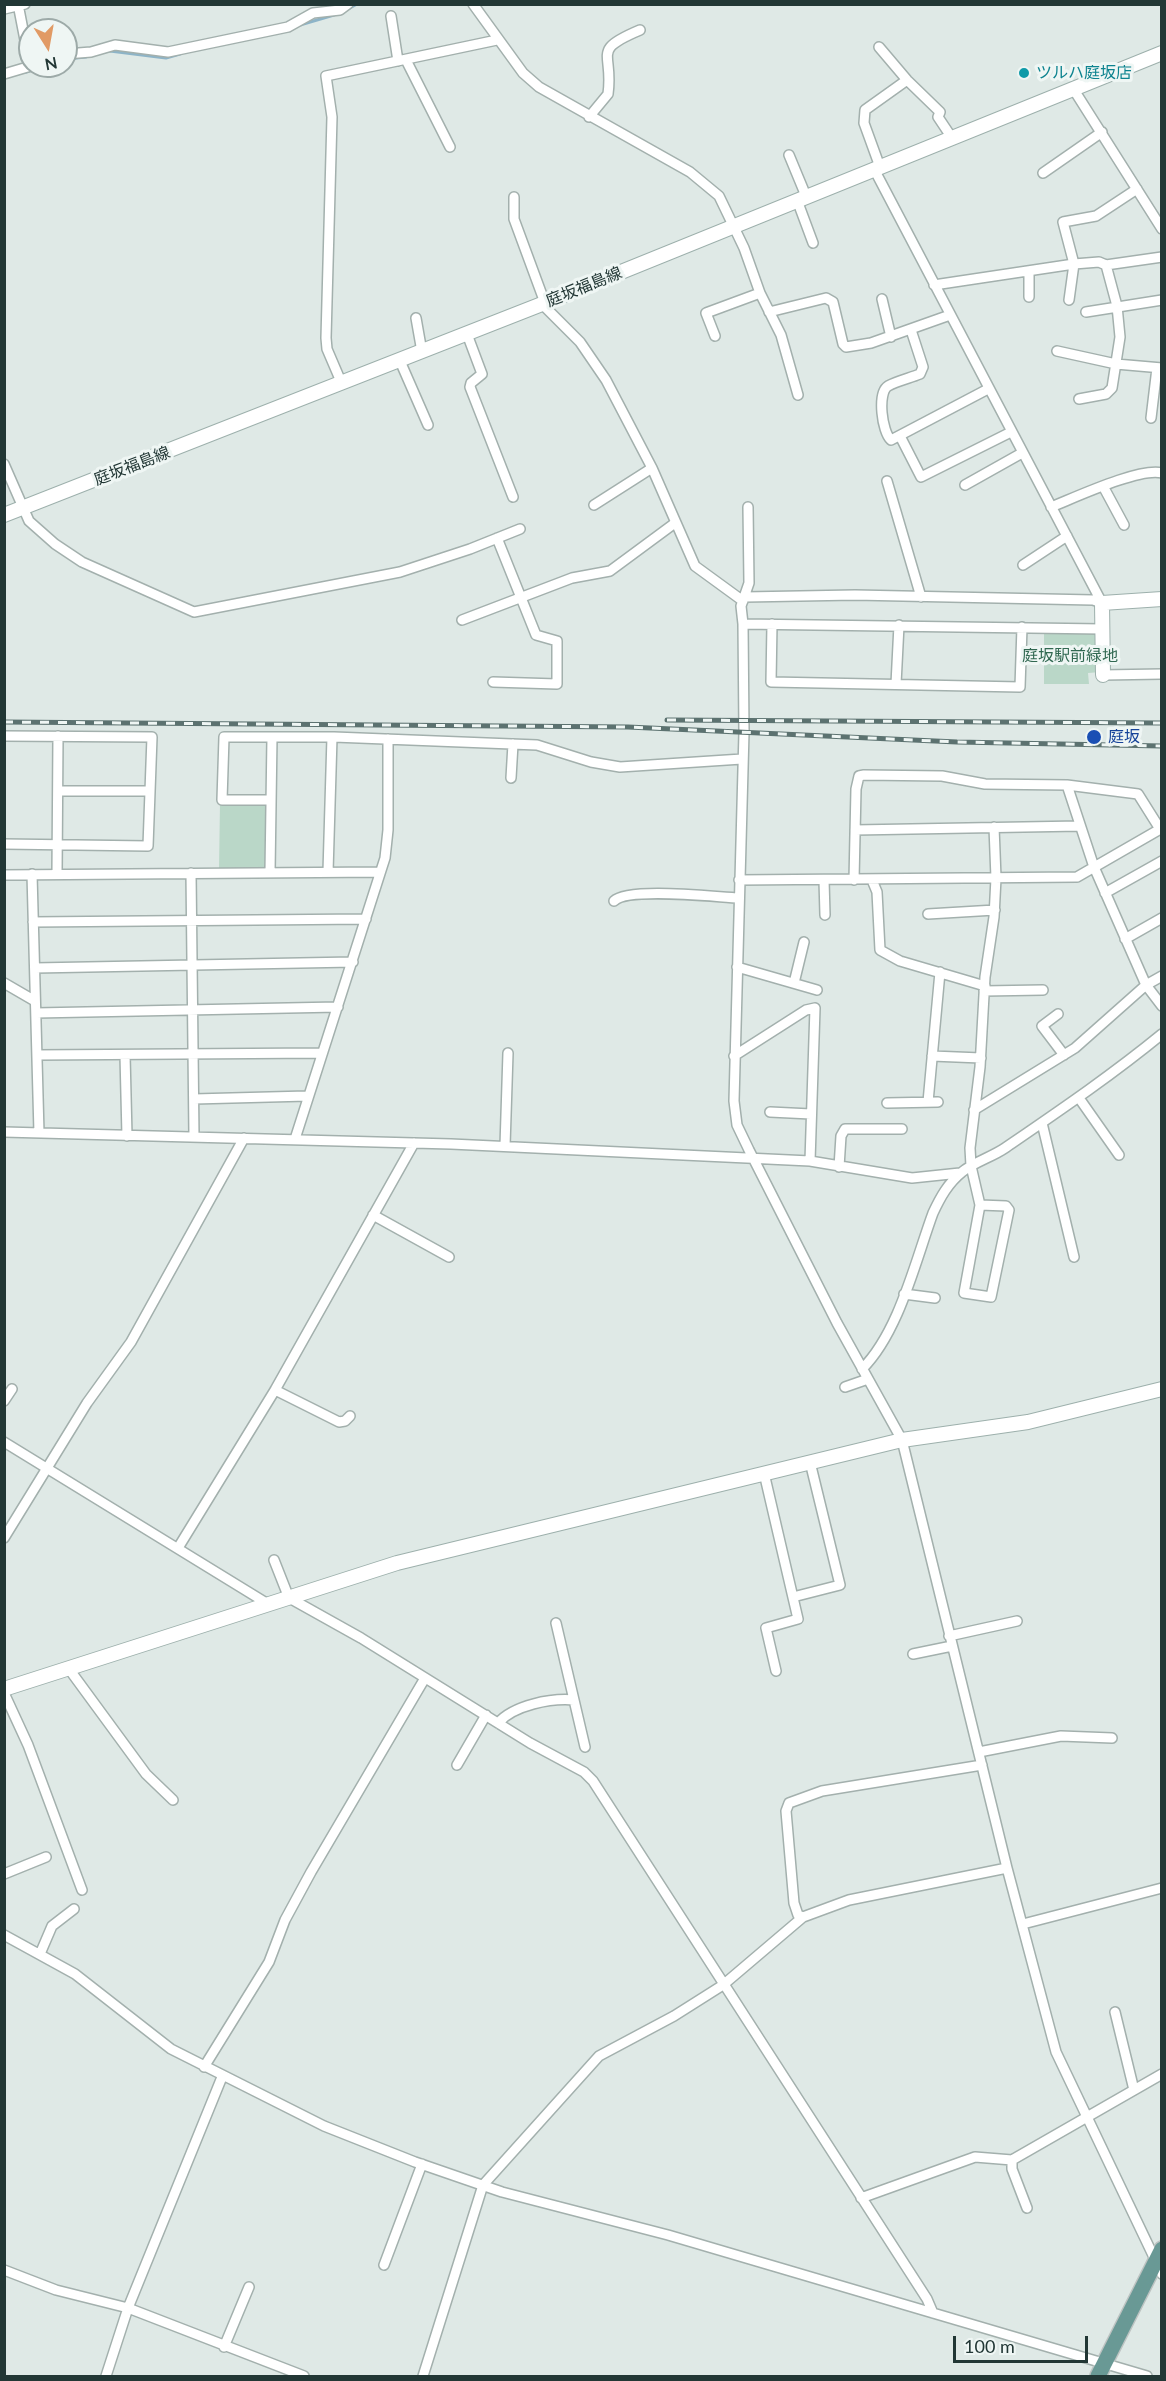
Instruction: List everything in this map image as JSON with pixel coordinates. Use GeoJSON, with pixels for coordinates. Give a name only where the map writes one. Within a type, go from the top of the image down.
{"type":"FeatureCollection","features":[{"type":"Feature","properties":{"kind":"main road","name":"庭坂福島線"},"geometry":{"type":"LineString","coordinates":[[4,515],[544,304],[734,225],[1074,90],[1161,52]]}},
{"type":"Feature","properties":{"kind":"main road"},"geometry":{"type":"LineString","coordinates":[[1103,675],[1102,603],[1161,599]]}},
{"type":"Feature","properties":{"kind":"main road"},"geometry":{"type":"LineString","coordinates":[[4,1691],[397,1563],[902,1440],[1028,1422],[1161,1389]]}},
{"type":"Feature","properties":{"kind":"main road"},"geometry":{"type":"LineString","coordinates":[[1101,2370],[1160,2261]]}},
{"type":"Feature","properties":{"kind":"street"},"geometry":{"type":"LineString","coordinates":[[78,54],[115,45],[168,52],[288,27],[313,13],[340,10],[348,4]]}},
{"type":"Feature","properties":{"kind":"street"},"geometry":{"type":"LineString","coordinates":[[473,4],[523,73],[539,87],[704,181],[723,201],[760,293],[781,335],[798,395]]}},
{"type":"Feature","properties":{"kind":"street"},"geometry":{"type":"LineString","coordinates":[[4,9],[21,5]]}},
{"type":"Feature","properties":{"kind":"street"},"geometry":{"type":"LineString","coordinates":[[391,16],[402,60],[450,147]]}},
{"type":"Feature","properties":{"kind":"street"},"geometry":{"type":"LineString","coordinates":[[590,117],[608,94],[608,47],[618,39],[640,30]]}},
{"type":"Feature","properties":{"kind":"street"},"geometry":{"type":"LineString","coordinates":[[342,384],[326,338],[332,117],[326,76],[497,40]]}},
{"type":"Feature","properties":{"kind":"street"},"geometry":{"type":"LineString","coordinates":[[879,47],[907,80],[940,112],[938,117],[952,138]]}},
{"type":"Feature","properties":{"kind":"street"},"geometry":{"type":"LineString","coordinates":[[907,80],[865,110],[864,123],[877,168],[934,285],[1102,603]]}},
{"type":"Feature","properties":{"kind":"street"},"geometry":{"type":"LineString","coordinates":[[1074,90],[1161,229]]}},
{"type":"Feature","properties":{"kind":"street"},"geometry":{"type":"LineString","coordinates":[[1043,172],[1102,132]]}},
{"type":"Feature","properties":{"kind":"street"},"geometry":{"type":"LineString","coordinates":[[789,155],[813,243]]}},
{"type":"Feature","properties":{"kind":"street"},"geometry":{"type":"LineString","coordinates":[[1069,300],[1074,264],[1063,222],[1096,216],[1137,189]]}},
{"type":"Feature","properties":{"kind":"street"},"geometry":{"type":"LineString","coordinates":[[514,196],[512,209],[518,234],[544,304],[580,342],[595,362],[652,468],[695,566],[744,599],[921,597],[1093,600],[1102,603]]}},
{"type":"Feature","properties":{"kind":"street"},"geometry":{"type":"LineString","coordinates":[[934,285],[1074,264],[1099,262],[1106,265],[1161,257]]}},
{"type":"Feature","properties":{"kind":"street"},"geometry":{"type":"LineString","coordinates":[[1079,399],[1110,392],[1116,364],[1120,337],[1116,306],[1106,265]]}},
{"type":"Feature","properties":{"kind":"street"},"geometry":{"type":"LineString","coordinates":[[1029,271],[1029,297]]}},
{"type":"Feature","properties":{"kind":"street"},"geometry":{"type":"LineString","coordinates":[[715,336],[706,313],[760,293]]}},
{"type":"Feature","properties":{"kind":"street"},"geometry":{"type":"LineString","coordinates":[[770,312],[826,298],[833,302],[843,344],[846,347],[891,337],[950,315]]}},
{"type":"Feature","properties":{"kind":"street"},"geometry":{"type":"LineString","coordinates":[[882,299],[891,337]]}},
{"type":"Feature","properties":{"kind":"street"},"geometry":{"type":"LineString","coordinates":[[1086,312],[1161,300]]}},
{"type":"Feature","properties":{"kind":"street"},"geometry":{"type":"LineString","coordinates":[[416,318],[422,352]]}},
{"type":"Feature","properties":{"kind":"street"},"geometry":{"type":"LineString","coordinates":[[911,330],[923,368],[922,372],[888,386],[883,392],[882,420],[887,436],[891,440],[988,389]]}},
{"type":"Feature","properties":{"kind":"street"},"geometry":{"type":"LineString","coordinates":[[467,334],[482,374],[471,383],[470,387],[513,496]]}},
{"type":"Feature","properties":{"kind":"street"},"geometry":{"type":"LineString","coordinates":[[1056,351],[1116,364],[1159,368],[1157,405],[1151,418]]}},
{"type":"Feature","properties":{"kind":"street"},"geometry":{"type":"LineString","coordinates":[[400,361],[428,425]]}},
{"type":"Feature","properties":{"kind":"street"},"geometry":{"type":"LineString","coordinates":[[900,436],[921,477],[1011,432]]}},
{"type":"Feature","properties":{"kind":"street"},"geometry":{"type":"LineString","coordinates":[[965,485],[1022,453]]}},
{"type":"Feature","properties":{"kind":"street"},"geometry":{"type":"LineString","coordinates":[[4,464],[29,521],[75,558],[194,612],[400,572],[520,529]]}},
{"type":"Feature","properties":{"kind":"street"},"geometry":{"type":"LineString","coordinates":[[594,505],[652,468]]}},
{"type":"Feature","properties":{"kind":"street"},"geometry":{"type":"LineString","coordinates":[[1051,507],[1103,486],[1161,472]]}},
{"type":"Feature","properties":{"kind":"street"},"geometry":{"type":"LineString","coordinates":[[887,481],[921,597]]}},
{"type":"Feature","properties":{"kind":"street"},"geometry":{"type":"LineString","coordinates":[[1103,486],[1124,525]]}},
{"type":"Feature","properties":{"kind":"street"},"geometry":{"type":"LineString","coordinates":[[748,507],[749,584],[741,606],[743,624],[742,759],[734,1056],[734,1101],[737,1125],[862,1369],[902,1440],[1007,1868],[1056,2052],[1086,2118],[1160,2261]]}},
{"type":"Feature","properties":{"kind":"street"},"geometry":{"type":"LineString","coordinates":[[462,620],[572,578],[610,571],[675,523]]}},
{"type":"Feature","properties":{"kind":"street"},"geometry":{"type":"LineString","coordinates":[[1023,565],[1067,536]]}},
{"type":"Feature","properties":{"kind":"street"},"geometry":{"type":"LineString","coordinates":[[493,681],[557,684],[557,641],[536,635],[497,538]]}},
{"type":"Feature","properties":{"kind":"street"},"geometry":{"type":"LineString","coordinates":[[743,624],[1102,629]]}},
{"type":"Feature","properties":{"kind":"street"},"geometry":{"type":"LineString","coordinates":[[772,624],[771,682],[1020,687],[1022,627]]}},
{"type":"Feature","properties":{"kind":"street"},"geometry":{"type":"LineString","coordinates":[[896,684],[898,625]]}},
{"type":"Feature","properties":{"kind":"street"},"geometry":{"type":"LineString","coordinates":[[1103,675],[1161,674]]}},
{"type":"Feature","properties":{"kind":"street"},"geometry":{"type":"LineString","coordinates":[[4,736],[152,737],[148,846],[4,844]]}},
{"type":"Feature","properties":{"kind":"street"},"geometry":{"type":"LineString","coordinates":[[57,874],[58,736]]}},
{"type":"Feature","properties":{"kind":"street"},"geometry":{"type":"LineString","coordinates":[[271,800],[222,800],[224,737],[332,737],[537,745],[591,762],[621,767],[742,759]]}},
{"type":"Feature","properties":{"kind":"street"},"geometry":{"type":"LineString","coordinates":[[270,872],[272,737]]}},
{"type":"Feature","properties":{"kind":"street"},"geometry":{"type":"LineString","coordinates":[[328,872],[332,737]]}},
{"type":"Feature","properties":{"kind":"street"},"geometry":{"type":"LineString","coordinates":[[295,1139],[381,872],[388,830],[388,739]]}},
{"type":"Feature","properties":{"kind":"street"},"geometry":{"type":"LineString","coordinates":[[511,778],[513,744]]}},
{"type":"Feature","properties":{"kind":"street"},"geometry":{"type":"LineString","coordinates":[[739,880],[824,880],[854,880],[872,880],[1077,877],[1161,829],[1138,794],[1067,785],[985,784],[942,776],[864,775],[860,776],[856,785],[854,880]]}},
{"type":"Feature","properties":{"kind":"street"},"geometry":{"type":"LineString","coordinates":[[1067,785],[1105,893],[1146,986],[1161,1006]]}},
{"type":"Feature","properties":{"kind":"street"},"geometry":{"type":"LineString","coordinates":[[58,791],[150,791]]}},
{"type":"Feature","properties":{"kind":"street"},"geometry":{"type":"LineString","coordinates":[[855,830],[1080,826]]}},
{"type":"Feature","properties":{"kind":"street"},"geometry":{"type":"LineString","coordinates":[[980,1205],[1005,1206],[1009,1210],[991,1297],[964,1293],[980,1205],[971,1166],[970,1148],[995,910],[994,827]]}},
{"type":"Feature","properties":{"kind":"street"},"geometry":{"type":"LineString","coordinates":[[1105,893],[1161,861]]}},
{"type":"Feature","properties":{"kind":"street"},"geometry":{"type":"LineString","coordinates":[[4,875],[381,872]]}},
{"type":"Feature","properties":{"kind":"street"},"geometry":{"type":"LineString","coordinates":[[191,873],[194,1137]]}},
{"type":"Feature","properties":{"kind":"street"},"geometry":{"type":"LineString","coordinates":[[32,874],[39,1133]]}},
{"type":"Feature","properties":{"kind":"street"},"geometry":{"type":"LineString","coordinates":[[824,880],[825,915]]}},
{"type":"Feature","properties":{"kind":"street"},"geometry":{"type":"LineString","coordinates":[[872,880],[877,892],[880,950],[900,961],[985,988],[1043,990]]}},
{"type":"Feature","properties":{"kind":"street"},"geometry":{"type":"LineString","coordinates":[[614,901],[622,896],[640,893],[739,898]]}},
{"type":"Feature","properties":{"kind":"street"},"geometry":{"type":"LineString","coordinates":[[928,914],[995,910]]}},
{"type":"Feature","properties":{"kind":"street"},"geometry":{"type":"LineString","coordinates":[[1125,939],[1161,918]]}},
{"type":"Feature","properties":{"kind":"street"},"geometry":{"type":"LineString","coordinates":[[33,922],[366,919]]}},
{"type":"Feature","properties":{"kind":"street"},"geometry":{"type":"LineString","coordinates":[[794,983],[804,942]]}},
{"type":"Feature","properties":{"kind":"street"},"geometry":{"type":"LineString","coordinates":[[35,968],[353,962]]}},
{"type":"Feature","properties":{"kind":"street"},"geometry":{"type":"LineString","coordinates":[[737,967],[817,990]]}},
{"type":"Feature","properties":{"kind":"street"},"geometry":{"type":"LineString","coordinates":[[928,1102],[940,972]]}},
{"type":"Feature","properties":{"kind":"street"},"geometry":{"type":"LineString","coordinates":[[974,1110],[1064,1055],[1161,976]]}},
{"type":"Feature","properties":{"kind":"street"},"geometry":{"type":"LineString","coordinates":[[4,983],[36,1001]]}},
{"type":"Feature","properties":{"kind":"street"},"geometry":{"type":"LineString","coordinates":[[36,1012],[338,1007]]}},
{"type":"Feature","properties":{"kind":"street"},"geometry":{"type":"LineString","coordinates":[[734,1056],[806,1010],[815,1008],[810,1161]]}},
{"type":"Feature","properties":{"kind":"street"},"geometry":{"type":"LineString","coordinates":[[1058,1014],[1042,1026],[1064,1055]]}},
{"type":"Feature","properties":{"kind":"street"},"geometry":{"type":"LineString","coordinates":[[862,1369],[886,1340],[940,1197],[960,1173],[995,1155],[1079,1098],[1161,1034]]}},
{"type":"Feature","properties":{"kind":"street"},"geometry":{"type":"LineString","coordinates":[[37,1055],[322,1053]]}},
{"type":"Feature","properties":{"kind":"street"},"geometry":{"type":"LineString","coordinates":[[505,1146],[508,1053]]}},
{"type":"Feature","properties":{"kind":"street"},"geometry":{"type":"LineString","coordinates":[[125,1055],[127,1136]]}},
{"type":"Feature","properties":{"kind":"street"},"geometry":{"type":"LineString","coordinates":[[932,1056],[981,1058]]}},
{"type":"Feature","properties":{"kind":"street"},"geometry":{"type":"LineString","coordinates":[[194,1099],[307,1096]]}},
{"type":"Feature","properties":{"kind":"street"},"geometry":{"type":"LineString","coordinates":[[1079,1098],[1119,1155]]}},
{"type":"Feature","properties":{"kind":"street"},"geometry":{"type":"LineString","coordinates":[[886,1103],[938,1102]]}},
{"type":"Feature","properties":{"kind":"street"},"geometry":{"type":"LineString","coordinates":[[770,1112],[811,1114]]}},
{"type":"Feature","properties":{"kind":"street"},"geometry":{"type":"LineString","coordinates":[[1042,1123],[1074,1257]]}},
{"type":"Feature","properties":{"kind":"street"},"geometry":{"type":"LineString","coordinates":[[839,1167],[841,1136],[845,1129],[902,1129]]}},
{"type":"Feature","properties":{"kind":"street"},"geometry":{"type":"LineString","coordinates":[[4,1132],[505,1146],[810,1161],[912,1178],[960,1173]]}},
{"type":"Feature","properties":{"kind":"street"},"geometry":{"type":"LineString","coordinates":[[4,1538],[47,1468],[131,1342],[244,1137]]}},
{"type":"Feature","properties":{"kind":"street"},"geometry":{"type":"LineString","coordinates":[[178,1548],[275,1390],[414,1143]]}},
{"type":"Feature","properties":{"kind":"street"},"geometry":{"type":"LineString","coordinates":[[373,1215],[449,1257]]}},
{"type":"Feature","properties":{"kind":"street"},"geometry":{"type":"LineString","coordinates":[[903,1294],[935,1298]]}},
{"type":"Feature","properties":{"kind":"street"},"geometry":{"type":"LineString","coordinates":[[845,1388],[868,1379]]}},
{"type":"Feature","properties":{"kind":"street"},"geometry":{"type":"LineString","coordinates":[[4,1401],[12,1389]]}},
{"type":"Feature","properties":{"kind":"street"},"geometry":{"type":"LineString","coordinates":[[275,1390],[339,1422],[345,1421],[350,1416]]}},
{"type":"Feature","properties":{"kind":"street"},"geometry":{"type":"LineString","coordinates":[[4,1442],[268,1604]]}},
{"type":"Feature","properties":{"kind":"street"},"geometry":{"type":"LineString","coordinates":[[793,1597],[840,1585],[810,1462]]}},
{"type":"Feature","properties":{"kind":"street"},"geometry":{"type":"LineString","coordinates":[[764,1473],[798,1619],[766,1628],[776,1671]]}},
{"type":"Feature","properties":{"kind":"street"},"geometry":{"type":"LineString","coordinates":[[274,1560],[290,1597],[498,1723],[584,1772],[592,1781],[927,2298],[933,2313]]}},
{"type":"Feature","properties":{"kind":"street"},"geometry":{"type":"LineString","coordinates":[[913,1654],[1017,1621]]}},
{"type":"Feature","properties":{"kind":"street"},"geometry":{"type":"LineString","coordinates":[[556,1623],[585,1747]]}},
{"type":"Feature","properties":{"kind":"street"},"geometry":{"type":"LineString","coordinates":[[69,1669],[146,1774],[173,1800]]}},
{"type":"Feature","properties":{"kind":"street"},"geometry":{"type":"LineString","coordinates":[[204,2067],[269,1962],[296,1899],[425,1678]]}},
{"type":"Feature","properties":{"kind":"street"},"geometry":{"type":"LineString","coordinates":[[4,1691],[28,1745],[82,1890]]}},
{"type":"Feature","properties":{"kind":"street"},"geometry":{"type":"LineString","coordinates":[[498,1723],[509,1714],[528,1707],[550,1701],[574,1700]]}},
{"type":"Feature","properties":{"kind":"street"},"geometry":{"type":"LineString","coordinates":[[457,1766],[486,1715]]}},
{"type":"Feature","properties":{"kind":"street"},"geometry":{"type":"LineString","coordinates":[[979,1752],[1061,1736],[1112,1738]]}},
{"type":"Feature","properties":{"kind":"street"},"geometry":{"type":"LineString","coordinates":[[802,1917],[796,1911],[792,1889],[786,1811],[789,1803],[822,1791],[982,1765]]}},
{"type":"Feature","properties":{"kind":"street"},"geometry":{"type":"LineString","coordinates":[[4,1874],[46,1857]]}},
{"type":"Feature","properties":{"kind":"street"},"geometry":{"type":"LineString","coordinates":[[423,2376],[483,2185],[599,2056],[674,2016],[723,1985],[802,1917],[849,1900],[1007,1868]]}},
{"type":"Feature","properties":{"kind":"street"},"geometry":{"type":"LineString","coordinates":[[1023,1924],[1161,1888]]}},
{"type":"Feature","properties":{"kind":"street"},"geometry":{"type":"LineString","coordinates":[[40,1954],[52,1926],[74,1910]]}},
{"type":"Feature","properties":{"kind":"street"},"geometry":{"type":"LineString","coordinates":[[4,1935],[75,1974],[171,2049],[222,2077],[324,2126],[422,2164],[483,2185],[668,2235],[933,2313],[1101,2370],[1147,2376]]}},
{"type":"Feature","properties":{"kind":"street"},"geometry":{"type":"LineString","coordinates":[[1115,2012],[1134,2090]]}},
{"type":"Feature","properties":{"kind":"street"},"geometry":{"type":"LineString","coordinates":[[861,2198],[975,2157],[1012,2160],[1161,2074]]}},
{"type":"Feature","properties":{"kind":"street"},"geometry":{"type":"LineString","coordinates":[[106,2376],[128,2308],[222,2077]]}},
{"type":"Feature","properties":{"kind":"street"},"geometry":{"type":"LineString","coordinates":[[1012,2160],[1012,2169],[1028,2208]]}},
{"type":"Feature","properties":{"kind":"street"},"geometry":{"type":"LineString","coordinates":[[384,2265],[422,2164]]}},
{"type":"Feature","properties":{"kind":"street"},"geometry":{"type":"LineString","coordinates":[[4,2270],[56,2290],[128,2308],[304,2376]]}},
{"type":"Feature","properties":{"kind":"street"},"geometry":{"type":"LineString","coordinates":[[224,2347],[249,2287]]}},
{"type":"Feature","properties":{"kind":"green space","name":"庭坂駅前緑地"},"geometry":{"type":"Polygon","coordinates":[[[1044,630],[1099,632],[1101,672],[1088,673],[1089,684],[1044,684],[1044,630]]]}},
{"type":"Feature","properties":{"kind":"green space"},"geometry":{"type":"Polygon","coordinates":[[[268,802],[267,870],[219,871],[220,803],[268,802]]]}},
{"type":"Feature","properties":{"kind":"waterway"},"geometry":{"type":"LineString","coordinates":[[348,9],[357,4]]}},
{"type":"Feature","properties":{"kind":"waterway"},"geometry":{"type":"LineString","coordinates":[[300,25],[334,15]]}},
{"type":"Feature","properties":{"kind":"waterway"},"geometry":{"type":"LineString","coordinates":[[110,51],[166,58],[180,54]]}},
{"type":"Feature","properties":{"kind":"waterway"},"geometry":{"type":"LineString","coordinates":[[78,58],[86,57]]}},
{"type":"Feature","properties":{"kind":"railway"},"geometry":{"type":"LineString","coordinates":[[667,720],[1162,723]]}},
{"type":"Feature","properties":{"kind":"railway"},"geometry":{"type":"LineString","coordinates":[[4,722],[628,727],[957,742],[1162,746]]}},
{"type":"Feature","properties":{"kind":"place","name":"ツルハ庭坂店"},"geometry":{"type":"Point","coordinates":[1024,73]}},
{"type":"Feature","properties":{"kind":"place","name":"庭坂"},"geometry":{"type":"Point","coordinates":[1094,737]}}]}
